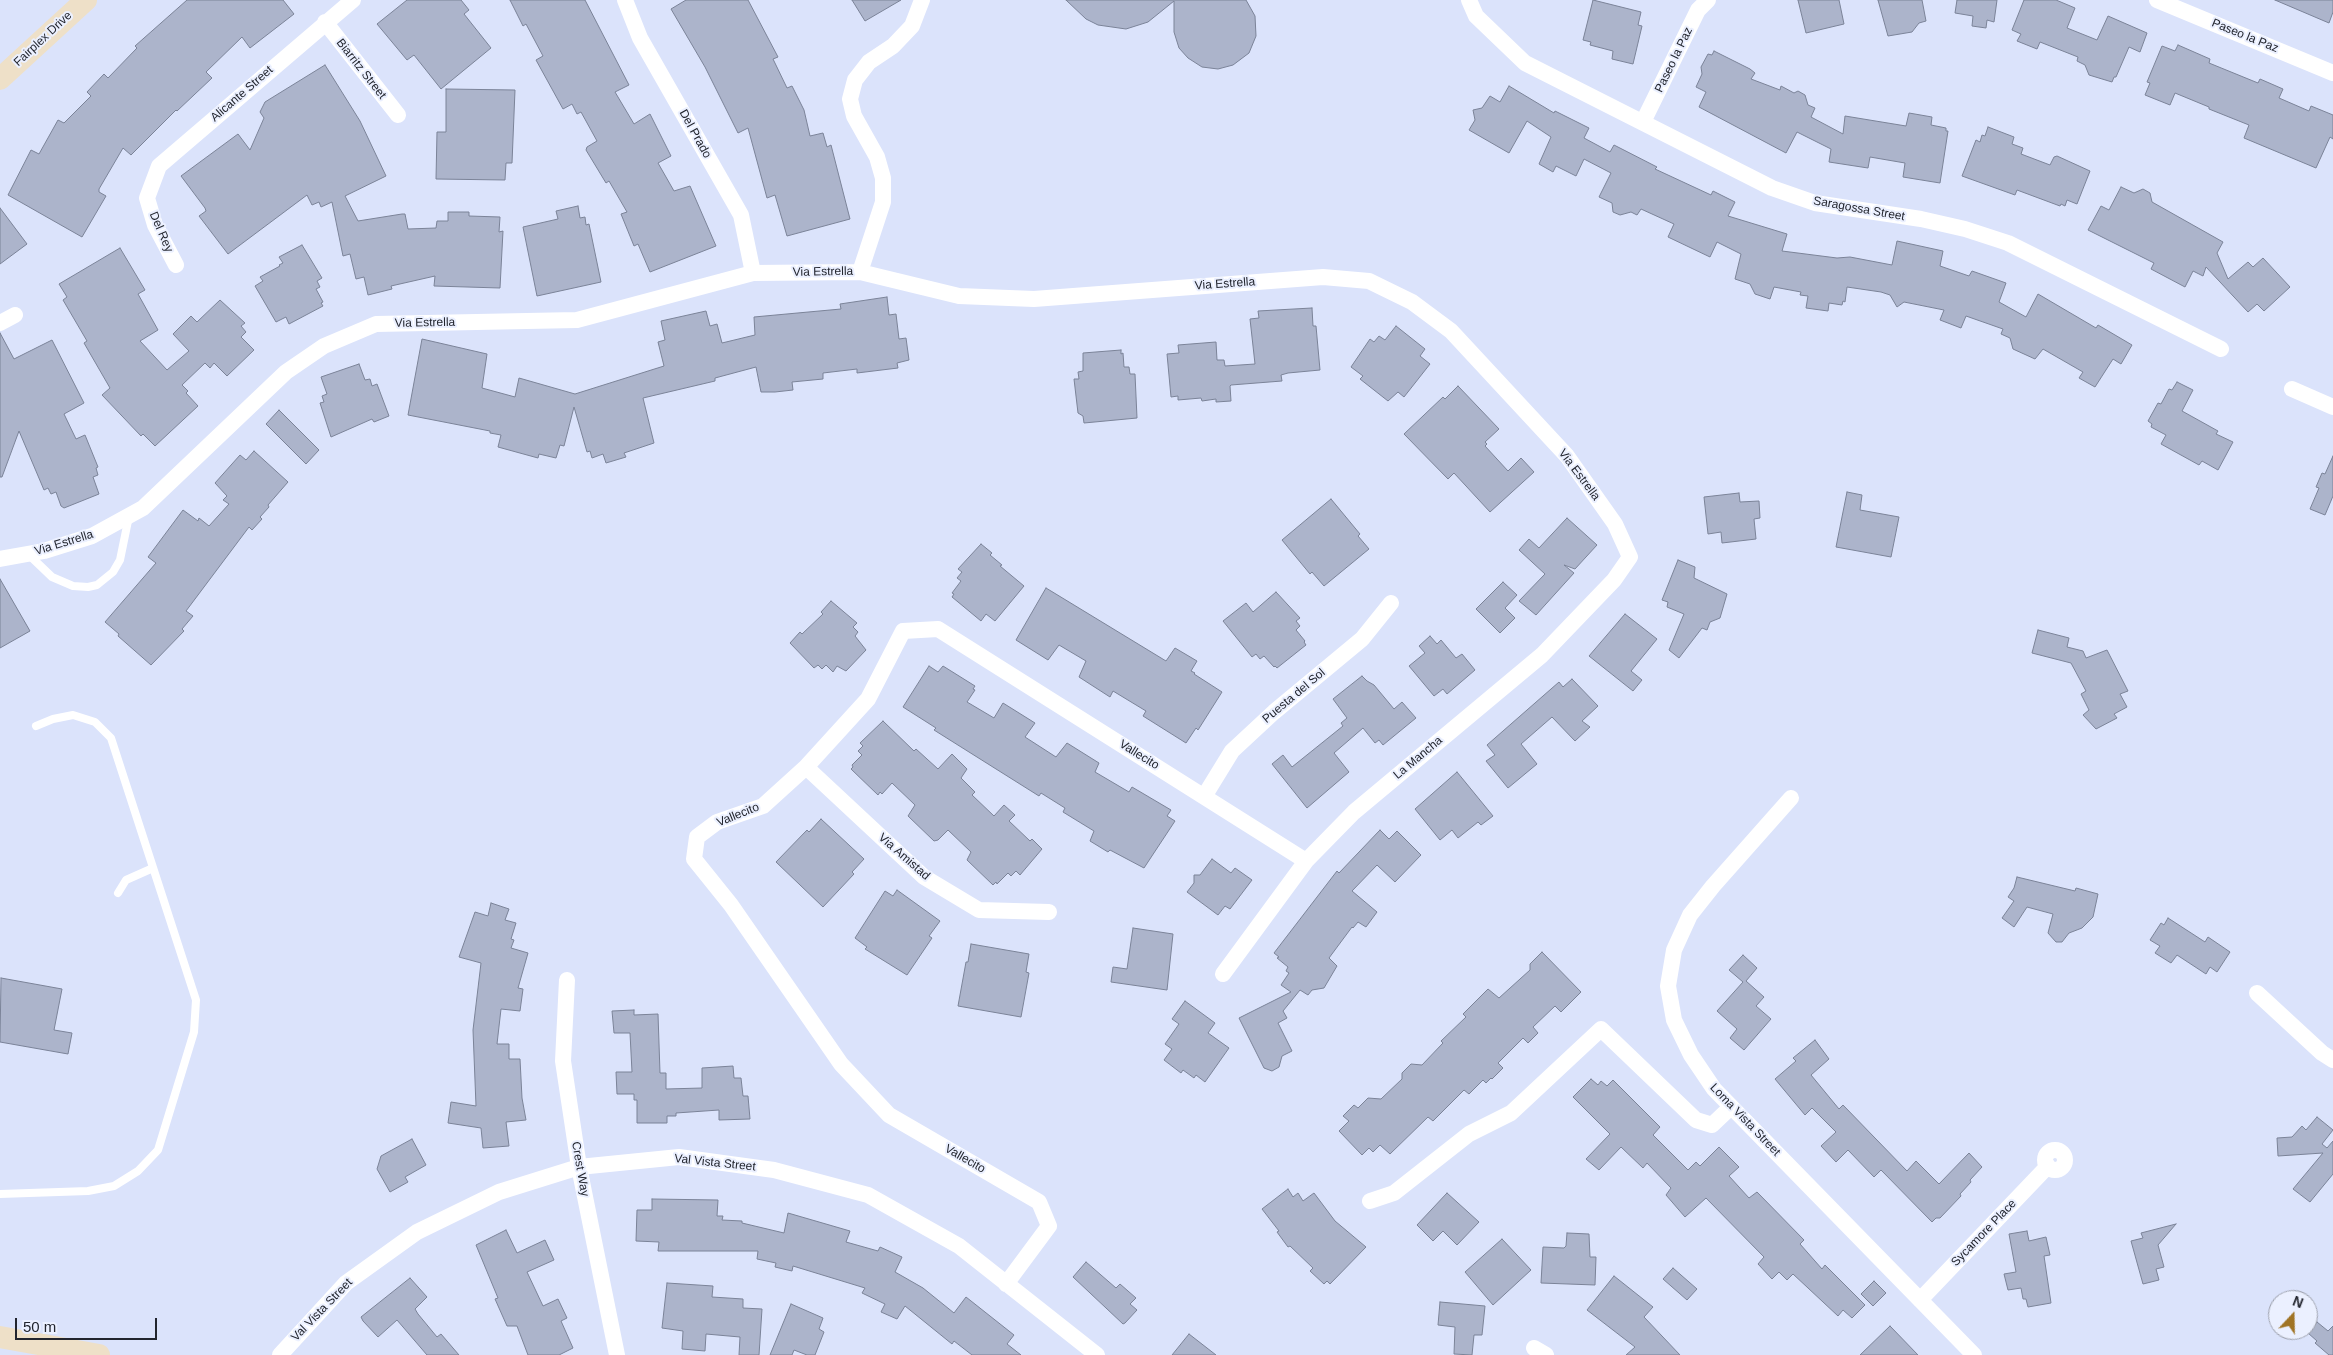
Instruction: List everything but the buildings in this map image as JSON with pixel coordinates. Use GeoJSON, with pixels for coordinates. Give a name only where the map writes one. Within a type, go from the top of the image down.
{"type":"FeatureCollection","features":[{"type":"Feature","properties":{"kind":"main road","name":"Fairplex Drive"},"geometry":{"type":"LineString","coordinates":[[0,79],[86,0]]}},
{"type":"Feature","properties":{"kind":"main road"},"geometry":{"type":"LineString","coordinates":[[0,1337],[35,1349],[100,1355]]}},
{"type":"Feature","properties":{"kind":"street","name":"Alicante Street"},"geometry":{"type":"LineString","coordinates":[[147,198],[159,166],[353,0]]}},
{"type":"Feature","properties":{"kind":"street","name":"Del Prado"},"geometry":{"type":"LineString","coordinates":[[625,0],[640,38],[741,215],[753,273]]}},
{"type":"Feature","properties":{"kind":"street"},"geometry":{"type":"LineString","coordinates":[[860,272],[883,202],[883,178],[877,157],[854,116],[850,99],[855,80],[869,62],[893,46],[912,26],[922,0]]}},
{"type":"Feature","properties":{"kind":"street","name":"Saragossa Street"},"geometry":{"type":"LineString","coordinates":[[1469,0],[1476,16],[1525,63],[1772,188],[1815,203],[1921,219],[1965,229],[2008,243],[2221,349]]}},
{"type":"Feature","properties":{"kind":"street","name":"Paseo la Paz"},"geometry":{"type":"LineString","coordinates":[[1643,122],[1698,10],[1708,0]]}},
{"type":"Feature","properties":{"kind":"street","name":"Paseo la Paz"},"geometry":{"type":"LineString","coordinates":[[2157,0],[2333,73]]}},
{"type":"Feature","properties":{"kind":"street","name":"Biarritz Street"},"geometry":{"type":"LineString","coordinates":[[325,22],[398,115]]}},
{"type":"Feature","properties":{"kind":"street","name":"Del Rey"},"geometry":{"type":"LineString","coordinates":[[147,198],[155,225],[176,265]]}},
{"type":"Feature","properties":{"kind":"street","name":"Via Estrella"},"geometry":{"type":"LineString","coordinates":[[0,559],[44,551],[92,536],[143,508],[286,372],[324,346],[376,324],[577,320],[753,273],[860,272],[959,296],[1034,299],[1323,277],[1369,281],[1412,302],[1451,331],[1567,456],[1615,524],[1630,557]]}},
{"type":"Feature","properties":{"kind":"street"},"geometry":{"type":"LineString","coordinates":[[0,323],[15,315]]}},
{"type":"Feature","properties":{"kind":"street"},"geometry":{"type":"LineString","coordinates":[[2292,389],[2333,407]]}},
{"type":"Feature","properties":{"kind":"street","name":"La Mancha"},"geometry":{"type":"LineString","coordinates":[[1223,974],[1306,861],[1354,812],[1542,655],[1614,580],[1630,557]]}},
{"type":"Feature","properties":{"kind":"street","name":"Puesta del Sol"},"geometry":{"type":"LineString","coordinates":[[1204,796],[1232,751],[1274,712],[1362,639],[1391,603]]}},
{"type":"Feature","properties":{"kind":"street","name":"Vallecito"},"geometry":{"type":"LineString","coordinates":[[1006,1284],[1049,1226],[1039,1202],[889,1115],[841,1064],[732,905],[694,859],[697,837],[717,822],[763,806],[806,767],[868,699],[903,631],[938,629],[1306,861]]}},
{"type":"Feature","properties":{"kind":"street","name":"Via Amistad"},"geometry":{"type":"LineString","coordinates":[[806,767],[924,877],[979,910],[1049,912]]}},
{"type":"Feature","properties":{"kind":"street","name":"Loma Vista Street"},"geometry":{"type":"LineString","coordinates":[[1791,798],[1713,886],[1690,915],[1674,950],[1668,986],[1674,1020],[1691,1055],[1714,1089],[1974,1355]]}},
{"type":"Feature","properties":{"kind":"street","name":"Crest Way"},"geometry":{"type":"LineString","coordinates":[[567,980],[563,1060],[579,1167],[617,1355]]}},
{"type":"Feature","properties":{"kind":"street"},"geometry":{"type":"LineString","coordinates":[[2257,993],[2322,1053],[2333,1060]]}},
{"type":"Feature","properties":{"kind":"street"},"geometry":{"type":"LineString","coordinates":[[1370,1201],[1394,1193],[1469,1134],[1511,1113],[1601,1029],[1696,1120],[1712,1125],[1731,1107]]}},
{"type":"Feature","properties":{"kind":"street","name":"Val Vista Street"},"geometry":{"type":"LineString","coordinates":[[280,1355],[346,1283],[417,1232],[499,1192],[579,1167],[679,1157],[784,1172],[868,1195],[958,1246],[1097,1355]]}},
{"type":"Feature","properties":{"kind":"street","name":"Sycamore Place"},"geometry":{"type":"LineString","coordinates":[[1920,1300],[2048,1166]]}},
{"type":"Feature","properties":{"kind":"lane"},"geometry":{"type":"LineString","coordinates":[[28,554],[52,577],[73,586],[88,587],[97,584],[113,572],[120,560],[124,549],[129,516]]}},
{"type":"Feature","properties":{"kind":"lane"},"geometry":{"type":"LineString","coordinates":[[0,1194],[88,1191],[114,1186],[138,1171],[158,1150],[194,1032],[196,1000],[111,738],[95,722],[73,715],[53,719],[36,726]]}},
{"type":"Feature","properties":{"kind":"lane"},"geometry":{"type":"LineString","coordinates":[[118,893],[126,880],[153,868]]}}]}
